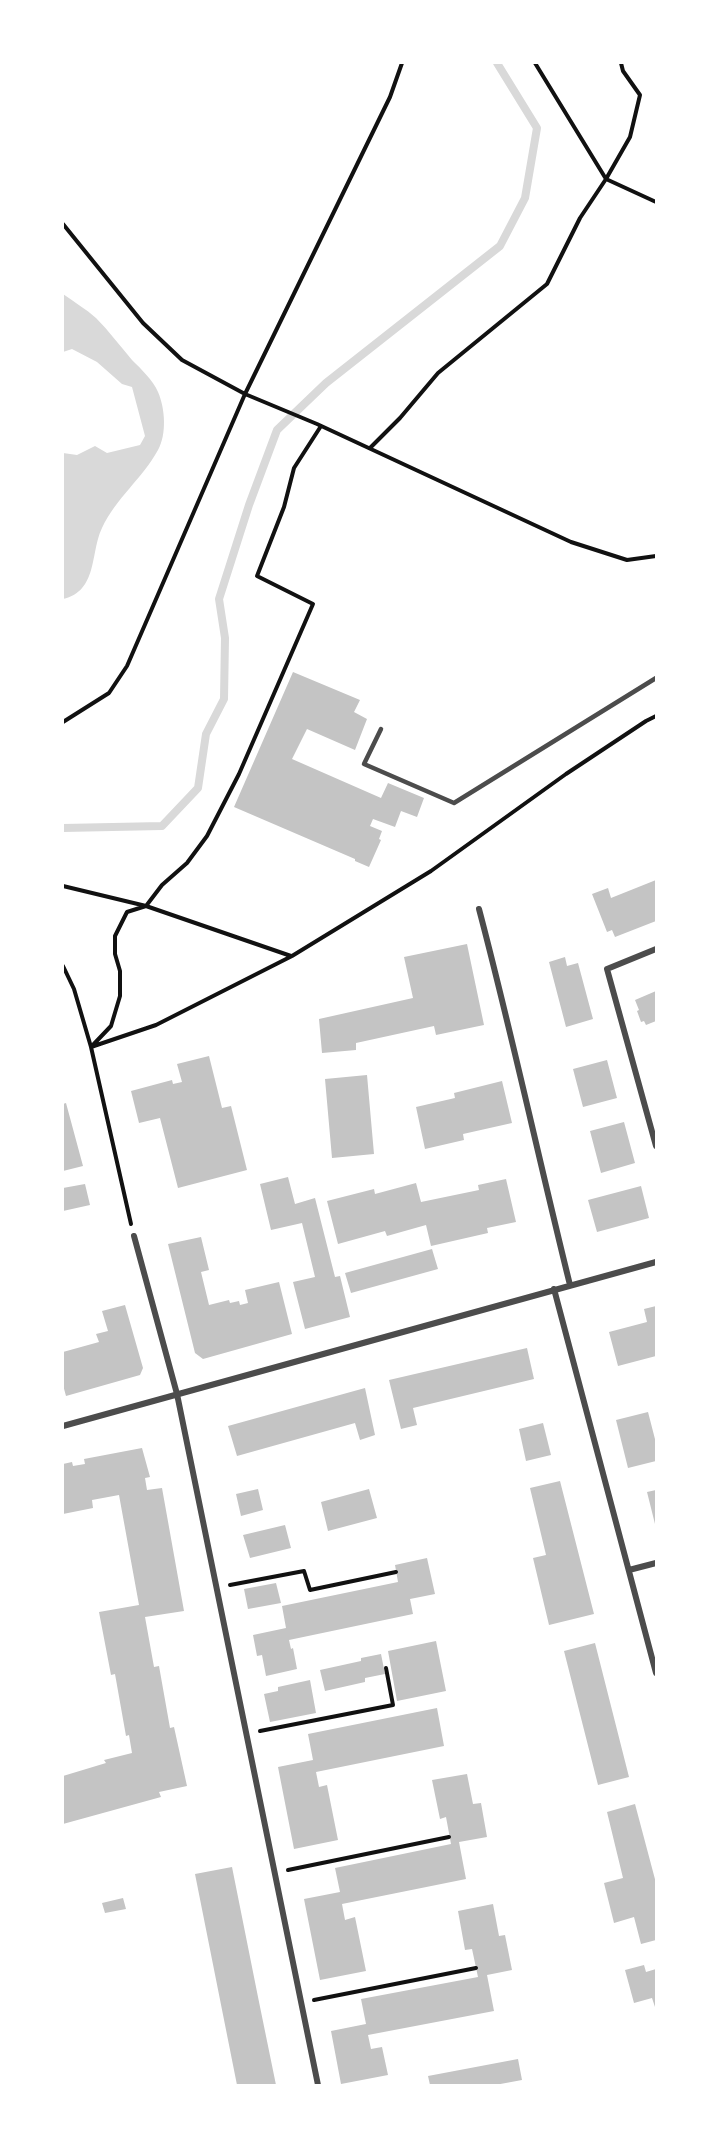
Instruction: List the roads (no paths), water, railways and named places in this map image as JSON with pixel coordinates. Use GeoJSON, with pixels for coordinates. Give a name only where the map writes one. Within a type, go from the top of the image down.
{"type":"FeatureCollection","features":[{"type":"Feature","properties":{"kind":"street"},"geometry":{"type":"LineString","coordinates":[[479,909],[512,1035],[570,1285]]}},
{"type":"Feature","properties":{"kind":"street"},"geometry":{"type":"LineString","coordinates":[[656,949],[608,969],[656,1146]]}},
{"type":"Feature","properties":{"kind":"street"},"geometry":{"type":"LineString","coordinates":[[134,1236],[177,1394],[318,2085]]}},
{"type":"Feature","properties":{"kind":"street"},"geometry":{"type":"LineString","coordinates":[[63,1426],[656,1262]]}},
{"type":"Feature","properties":{"kind":"street"},"geometry":{"type":"LineString","coordinates":[[554,1289],[656,1673]]}},
{"type":"Feature","properties":{"kind":"street"},"geometry":{"type":"LineString","coordinates":[[629,1570],[656,1563]]}},
{"type":"Feature","properties":{"kind":"lane"},"geometry":{"type":"LineString","coordinates":[[381,729],[364,764],[454,803],[656,678]]}},
{"type":"Feature","properties":{"kind":"waterway"},"geometry":{"type":"LineString","coordinates":[[63,828],[162,826],[198,788],[206,734],[224,699],[225,638],[219,599],[249,505],[277,430],[326,383],[500,246],[525,198],[537,128],[497,63]]}}]}
